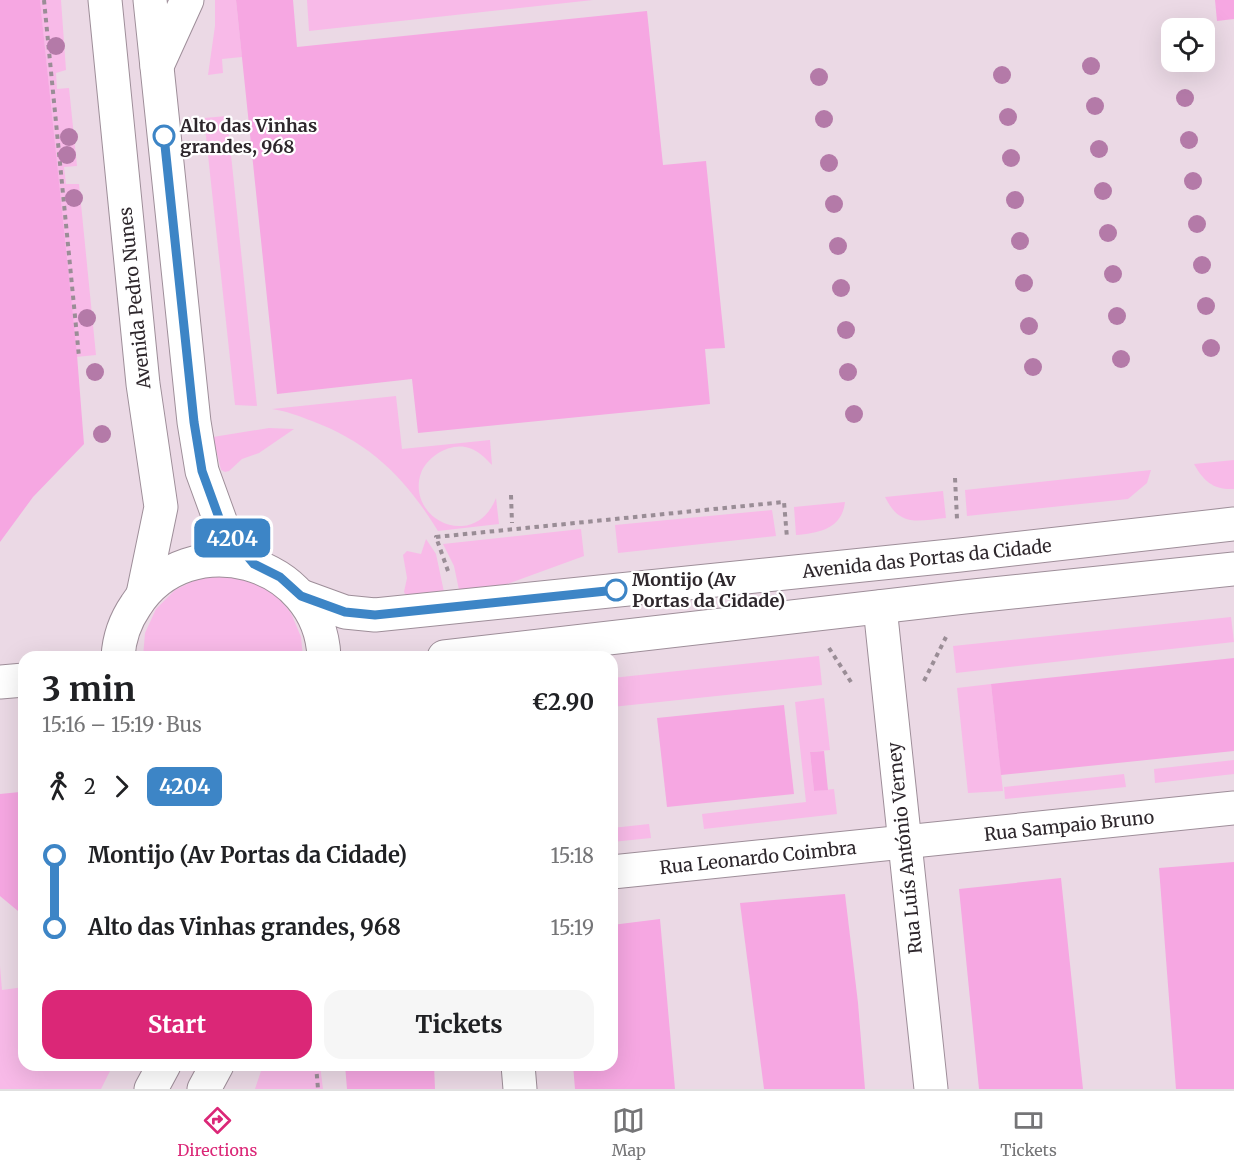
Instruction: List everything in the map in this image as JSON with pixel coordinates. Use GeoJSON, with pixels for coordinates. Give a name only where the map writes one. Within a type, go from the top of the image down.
{"type":"FeatureCollection","features":[{"type":"Feature","properties":{"kind":"street","name":"Avenida Pedro Nunes"},"geometry":{"type":"LineString","coordinates":[[105,0],[143,384],[161,507],[142,594]]}},
{"type":"Feature","properties":{"kind":"street"},"geometry":{"type":"LineString","coordinates":[[150,0],[194,422],[202,471],[222,526],[254,564]]}},
{"type":"Feature","properties":{"kind":"street"},"geometry":{"type":"LineString","coordinates":[[156,68],[187,0]]}},
{"type":"Feature","properties":{"kind":"street","name":"Avenida das Portas da Cidade"},"geometry":{"type":"LineString","coordinates":[[301,596],[345,612],[375,615],[981,553],[1234,524]]}},
{"type":"Feature","properties":{"kind":"street"},"geometry":{"type":"LineString","coordinates":[[118,651],[128,618],[142,594],[166,575],[194,562],[224,559],[254,564],[280,577],[301,596],[315,619],[324,651]]}},
{"type":"Feature","properties":{"kind":"street"},"geometry":{"type":"LineString","coordinates":[[496,651],[1234,569]]}},
{"type":"Feature","properties":{"kind":"street","name":"Rua Luís António Verney"},"geometry":{"type":"LineString","coordinates":[[880,607],[931,1089]]}},
{"type":"Feature","properties":{"kind":"street"},"geometry":{"type":"LineString","coordinates":[[0,682],[18,680]]}},
{"type":"Feature","properties":{"kind":"street","name":"Rua Sampaio Bruno"},"geometry":{"type":"LineString","coordinates":[[905,843],[1234,808]]}},
{"type":"Feature","properties":{"kind":"street","name":"Rua Leonardo Coimbra"},"geometry":{"type":"LineString","coordinates":[[618,871],[905,843]]}},
{"type":"Feature","properties":{"kind":"street"},"geometry":{"type":"LineString","coordinates":[[151,1089],[161,1071]]}},
{"type":"Feature","properties":{"kind":"street"},"geometry":{"type":"LineString","coordinates":[[204,1089],[214,1071]]}},
{"type":"Feature","properties":{"kind":"street"},"geometry":{"type":"LineString","coordinates":[[518,1071],[520,1089]]}},
{"type":"Feature","properties":{"kind":"path"},"geometry":{"type":"LineString","coordinates":[[44,0],[80,357]]}},
{"type":"Feature","properties":{"kind":"path"},"geometry":{"type":"LineString","coordinates":[[511,495],[513,523]]}},
{"type":"Feature","properties":{"kind":"path"},"geometry":{"type":"LineString","coordinates":[[316,1071],[318,1089]]}},
{"type":"Feature","properties":{"kind":"shaded area"},"geometry":{"type":"Polygon","coordinates":[[[40,0],[61,0],[66,70],[56,73],[57,89],[69,88],[77,166],[64,167],[66,184],[79,184],[96,355],[76,357],[40,0]]]}},
{"type":"Feature","properties":{"kind":"shaded area"},"geometry":{"type":"Polygon","coordinates":[[[215,0],[236,0],[242,57],[222,59],[223,73],[208,75],[215,26],[215,0]]]}},
{"type":"Feature","properties":{"kind":"shaded area"},"geometry":{"type":"Polygon","coordinates":[[[307,0],[593,0],[309,31],[307,0]]]}},
{"type":"Feature","properties":{"kind":"shaded area"},"geometry":{"type":"Polygon","coordinates":[[[227,116],[257,406],[235,405],[204,118],[227,116]]]}},
{"type":"Feature","properties":{"kind":"shaded area"},"geometry":{"type":"Polygon","coordinates":[[[396,396],[402,449],[490,440],[492,465],[477,451],[465,447],[445,450],[428,462],[421,473],[419,493],[428,511],[443,522],[452,525],[468,525],[479,521],[491,509],[496,498],[499,524],[438,531],[400,479],[369,452],[333,430],[272,409],[396,396]]]}},
{"type":"Feature","properties":{"kind":"shaded area"},"geometry":{"type":"Polygon","coordinates":[[[269,428],[294,429],[259,453],[242,459],[229,471],[221,470],[213,437],[269,428]]]}},
{"type":"Feature","properties":{"kind":"shaded area"},"geometry":{"type":"Polygon","coordinates":[[[1234,460],[1234,489],[1210,484],[1194,464],[1234,460]]]}},
{"type":"Feature","properties":{"kind":"shaded area"},"geometry":{"type":"Polygon","coordinates":[[[1151,470],[1147,483],[1128,499],[967,516],[965,490],[1151,470]]]}},
{"type":"Feature","properties":{"kind":"shaded area"},"geometry":{"type":"Polygon","coordinates":[[[943,491],[946,518],[917,521],[903,518],[891,507],[885,497],[943,491]]]}},
{"type":"Feature","properties":{"kind":"shaded area"},"geometry":{"type":"Polygon","coordinates":[[[845,502],[843,511],[834,524],[821,531],[796,535],[794,507],[845,502]]]}},
{"type":"Feature","properties":{"kind":"shaded area"},"geometry":{"type":"Polygon","coordinates":[[[772,510],[776,536],[618,553],[615,525],[772,510]]]}},
{"type":"Feature","properties":{"kind":"shaded area"},"geometry":{"type":"Polygon","coordinates":[[[581,529],[584,556],[502,586],[459,590],[454,566],[443,544],[581,529]]]}},
{"type":"Feature","properties":{"kind":"shaded area"},"geometry":{"type":"Polygon","coordinates":[[[426,539],[436,554],[444,592],[407,597],[404,592],[407,578],[403,555],[407,551],[421,554],[426,539]]]}},
{"type":"Feature","properties":{"kind":"shaded area"},"geometry":{"type":"Polygon","coordinates":[[[225,575],[251,580],[274,593],[291,613],[301,637],[302,651],[144,651],[145,633],[156,609],[175,590],[199,578],[225,575]]]}},
{"type":"Feature","properties":{"kind":"shaded area"},"geometry":{"type":"Polygon","coordinates":[[[1231,617],[1234,642],[956,673],[953,646],[1231,617]]]}},
{"type":"Feature","properties":{"kind":"shaded area"},"geometry":{"type":"Polygon","coordinates":[[[819,656],[822,685],[618,706],[618,677],[819,656]]]}},
{"type":"Feature","properties":{"kind":"shaded area"},"geometry":{"type":"Polygon","coordinates":[[[991,684],[1003,791],[968,793],[957,688],[991,684]]]}},
{"type":"Feature","properties":{"kind":"shaded area"},"geometry":{"type":"Polygon","coordinates":[[[824,698],[830,750],[810,752],[814,791],[834,789],[837,814],[704,829],[702,814],[806,802],[795,702],[824,698]]]}},
{"type":"Feature","properties":{"kind":"shaded area"},"geometry":{"type":"Polygon","coordinates":[[[1234,760],[1234,774],[1155,783],[1154,769],[1234,760]]]}},
{"type":"Feature","properties":{"kind":"shaded area"},"geometry":{"type":"Polygon","coordinates":[[[1124,774],[1126,787],[1005,799],[1004,787],[1124,774]]]}},
{"type":"Feature","properties":{"kind":"shaded area"},"geometry":{"type":"Polygon","coordinates":[[[649,824],[651,838],[618,841],[618,827],[649,824]]]}},
{"type":"Feature","properties":{"kind":"shaded area"},"geometry":{"type":"Polygon","coordinates":[[[0,966],[2,990],[18,988],[18,1071],[110,1071],[101,1089],[0,1089],[0,966]]]}},
{"type":"Feature","properties":{"kind":"shaded area"},"geometry":{"type":"Polygon","coordinates":[[[261,1071],[321,1071],[323,1089],[255,1089],[261,1071]]]}},
{"type":"Feature","properties":{"kind":"building"},"geometry":{"type":"Polygon","coordinates":[[[0,0],[40,0],[77,355],[84,444],[33,497],[0,542],[0,0]]]}},
{"type":"Feature","properties":{"kind":"building"},"geometry":{"type":"Polygon","coordinates":[[[236,0],[293,0],[297,47],[647,11],[663,165],[706,161],[725,348],[705,349],[710,404],[418,433],[412,379],[277,394],[236,0]]]}},
{"type":"Feature","properties":{"kind":"building"},"geometry":{"type":"Polygon","coordinates":[[[1215,0],[1234,0],[1234,19],[1217,21],[1215,0]]]}},
{"type":"Feature","properties":{"kind":"building"},"geometry":{"type":"Polygon","coordinates":[[[1234,658],[1234,751],[1001,775],[991,684],[1234,658]]]}},
{"type":"Feature","properties":{"kind":"building"},"geometry":{"type":"Polygon","coordinates":[[[784,705],[794,794],[667,807],[657,718],[784,705]]]}},
{"type":"Feature","properties":{"kind":"building"},"geometry":{"type":"Polygon","coordinates":[[[824,751],[828,790],[814,791],[810,752],[824,751]]]}},
{"type":"Feature","properties":{"kind":"building"},"geometry":{"type":"Polygon","coordinates":[[[18,792],[18,911],[0,896],[0,794],[18,792]]]}},
{"type":"Feature","properties":{"kind":"building"},"geometry":{"type":"Polygon","coordinates":[[[1234,862],[1234,1089],[1176,1089],[1159,868],[1234,862]]]}},
{"type":"Feature","properties":{"kind":"building"},"geometry":{"type":"Polygon","coordinates":[[[1061,878],[1083,1089],[979,1089],[959,889],[1061,878]]]}},
{"type":"Feature","properties":{"kind":"building"},"geometry":{"type":"Polygon","coordinates":[[[845,894],[858,1003],[865,1089],[764,1089],[740,903],[845,894]]]}},
{"type":"Feature","properties":{"kind":"building"},"geometry":{"type":"Polygon","coordinates":[[[660,919],[675,1089],[575,1089],[574,1071],[618,1071],[618,924],[660,919]]]}},
{"type":"Feature","properties":{"kind":"building"},"geometry":{"type":"Polygon","coordinates":[[[346,1071],[434,1071],[435,1089],[347,1089],[346,1071]]]}},
{"type":"Feature","properties":{"kind":"bus line","name":"4204"},"geometry":{"type":"LineString","coordinates":[[164,136],[194,422],[202,471],[222,526],[254,564],[280,577],[301,596],[345,612],[375,615],[616,590]]}},
{"type":"Feature","properties":{"kind":"place","name":"Alto das Vinhas grandes, 968"},"geometry":{"type":"Point","coordinates":[164,136]}},
{"type":"Feature","properties":{"kind":"place","name":"Montijo (Av Portas da Cidade)"},"geometry":{"type":"Point","coordinates":[616,590]}}]}
